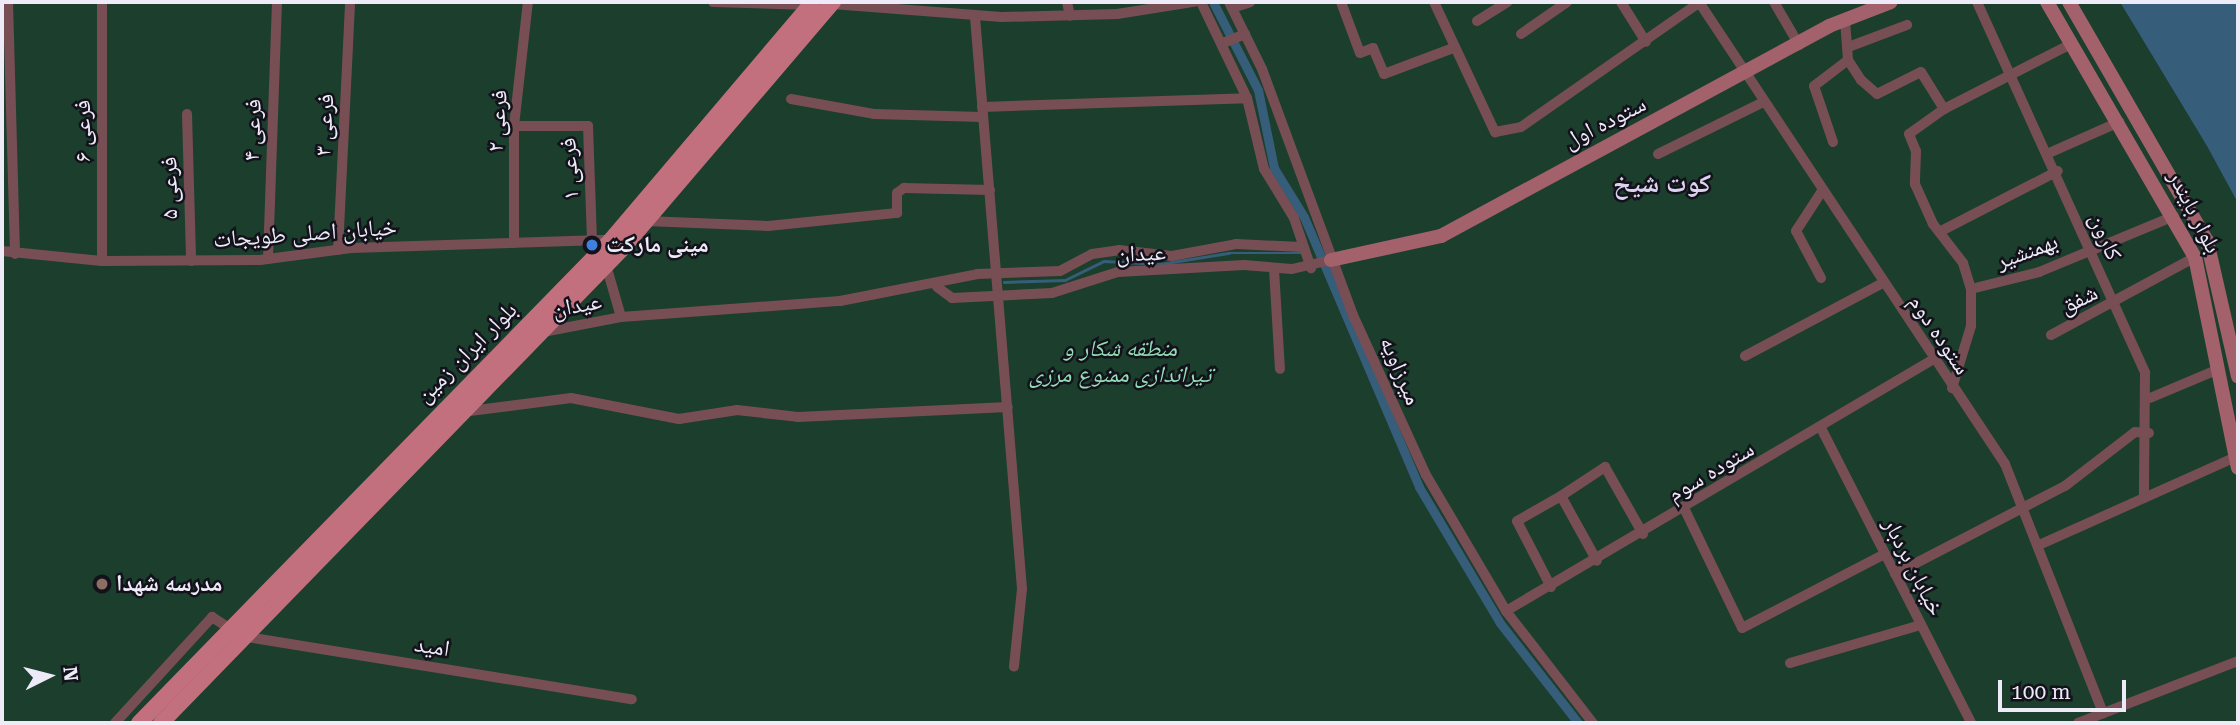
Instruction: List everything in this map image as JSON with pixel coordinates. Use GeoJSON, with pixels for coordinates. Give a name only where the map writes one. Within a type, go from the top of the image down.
{"type":"FeatureCollection","features":[{"type":"Feature","properties":{"kind":"main road","name":"بلوار ایران زمین"},"geometry":{"type":"LineString","coordinates":[[139,723],[462,412],[606,265],[832,3]]}},
{"type":"Feature","properties":{"kind":"main road","name":"بلوار ایران زمین"},"geometry":{"type":"LineString","coordinates":[[164,723],[234,632],[611,240],[812,4]]}},
{"type":"Feature","properties":{"kind":"street"},"geometry":{"type":"LineString","coordinates":[[8,2],[15,254]]}},
{"type":"Feature","properties":{"kind":"street","name":"فرعی ۶"},"geometry":{"type":"LineString","coordinates":[[102,2],[102,261]]}},
{"type":"Feature","properties":{"kind":"street","name":"فرعی ۴"},"geometry":{"type":"LineString","coordinates":[[268,259],[277,2]]}},
{"type":"Feature","properties":{"kind":"street","name":"فرعی ۳"},"geometry":{"type":"LineString","coordinates":[[338,250],[350,2]]}},
{"type":"Feature","properties":{"kind":"street","name":"فرعی ۲"},"geometry":{"type":"LineString","coordinates":[[514,243],[514,126],[528,2]]}},
{"type":"Feature","properties":{"kind":"street"},"geometry":{"type":"LineString","coordinates":[[713,2],[812,4]]}},
{"type":"Feature","properties":{"kind":"street"},"geometry":{"type":"LineString","coordinates":[[1068,2],[1070,16]]}},
{"type":"Feature","properties":{"kind":"street"},"geometry":{"type":"LineString","coordinates":[[832,3],[975,17],[1070,16],[1194,2]]}},
{"type":"Feature","properties":{"kind":"street"},"geometry":{"type":"LineString","coordinates":[[1201,2],[1224,42],[1247,98],[1264,169],[1294,218],[1307,258],[1329,261]]}},
{"type":"Feature","properties":{"kind":"street"},"geometry":{"type":"LineString","coordinates":[[1230,5],[1250,2]]}},
{"type":"Feature","properties":{"kind":"street"},"geometry":{"type":"LineString","coordinates":[[1341,2],[1360,53],[1373,48],[1384,74],[1453,48]]}},
{"type":"Feature","properties":{"kind":"street"},"geometry":{"type":"LineString","coordinates":[[1435,2],[1488,124],[1506,131],[1646,43],[1699,2]]}},
{"type":"Feature","properties":{"kind":"street"},"geometry":{"type":"LineString","coordinates":[[1477,21],[1508,2]]}},
{"type":"Feature","properties":{"kind":"street"},"geometry":{"type":"LineString","coordinates":[[1521,34],[1567,2]]}},
{"type":"Feature","properties":{"kind":"street"},"geometry":{"type":"LineString","coordinates":[[1620,2],[1646,43]]}},
{"type":"Feature","properties":{"kind":"street","name":"ستوده دوم"},"geometry":{"type":"LineString","coordinates":[[1699,2],[1881,284],[1952,388],[2026,507],[2103,713]]}},
{"type":"Feature","properties":{"kind":"street"},"geometry":{"type":"LineString","coordinates":[[1774,2],[1799,45]]}},
{"type":"Feature","properties":{"kind":"street","name":"ستوده اول"},"geometry":{"type":"LineString","coordinates":[[1329,261],[1441,236],[1745,76],[1845,20],[1891,2]]}},
{"type":"Feature","properties":{"kind":"street","name":"کارون"},"geometry":{"type":"LineString","coordinates":[[1977,2],[2058,171],[2087,250],[2114,304],[2150,398],[2144,498]]}},
{"type":"Feature","properties":{"kind":"street","name":"بلوار بایندر"},"geometry":{"type":"LineString","coordinates":[[2047,2],[2174,216],[2195,257],[2237,462]]}},
{"type":"Feature","properties":{"kind":"street","name":"بلوار بایندر"},"geometry":{"type":"LineString","coordinates":[[2069,2],[2207,241],[2238,376]]}},
{"type":"Feature","properties":{"kind":"street","name":"میرزاویه"},"geometry":{"type":"LineString","coordinates":[[1230,5],[1329,261],[1423,470],[1506,611],[1593,723]]}},
{"type":"Feature","properties":{"kind":"street"},"geometry":{"type":"LineString","coordinates":[[975,17],[1022,589],[1014,667]]}},
{"type":"Feature","properties":{"kind":"street"},"geometry":{"type":"LineString","coordinates":[[1833,142],[1814,86],[1848,60],[1851,46],[1845,20]]}},
{"type":"Feature","properties":{"kind":"street"},"geometry":{"type":"LineString","coordinates":[[1851,46],[1907,25]]}},
{"type":"Feature","properties":{"kind":"street"},"geometry":{"type":"LineString","coordinates":[[1224,42],[1241,35]]}},
{"type":"Feature","properties":{"kind":"street"},"geometry":{"type":"LineString","coordinates":[[1952,388],[1971,326],[1971,289],[1943,230],[1933,224],[1915,184],[1916,151],[1909,134],[1944,109],[2071,44]]}},
{"type":"Feature","properties":{"kind":"street"},"geometry":{"type":"LineString","coordinates":[[1848,60],[1877,94],[1921,72],[1944,109]]}},
{"type":"Feature","properties":{"kind":"street"},"geometry":{"type":"LineString","coordinates":[[2086,69],[2101,60]]}},
{"type":"Feature","properties":{"kind":"street"},"geometry":{"type":"LineString","coordinates":[[791,99],[874,114],[982,112],[1247,98]]}},
{"type":"Feature","properties":{"kind":"street"},"geometry":{"type":"LineString","coordinates":[[1658,154],[1762,102]]}},
{"type":"Feature","properties":{"kind":"street","name":"فرعی ۵"},"geometry":{"type":"LineString","coordinates":[[187,114],[191,261]]}},
{"type":"Feature","properties":{"kind":"street"},"geometry":{"type":"LineString","coordinates":[[2049,153],[2119,122]]}},
{"type":"Feature","properties":{"kind":"street","name":"فرعی ۱"},"geometry":{"type":"LineString","coordinates":[[514,126],[588,126],[592,240]]}},
{"type":"Feature","properties":{"kind":"street"},"geometry":{"type":"LineString","coordinates":[[1943,230],[2058,171]]}},
{"type":"Feature","properties":{"kind":"street"},"geometry":{"type":"LineString","coordinates":[[646,221],[768,226],[897,213],[897,193],[904,188],[990,190]]}},
{"type":"Feature","properties":{"kind":"street"},"geometry":{"type":"LineString","coordinates":[[1821,278],[1796,231],[1822,191]]}},
{"type":"Feature","properties":{"kind":"street","name":"بهمنشیر"},"geometry":{"type":"LineString","coordinates":[[1971,289],[2014,281],[2174,216]]}},
{"type":"Feature","properties":{"kind":"street","name":"خیابان اصلی طویجات"},"geometry":{"type":"LineString","coordinates":[[2,251],[102,261],[191,261],[268,259],[338,250],[611,240]]}},
{"type":"Feature","properties":{"kind":"street","name":"عیدان"},"geometry":{"type":"LineString","coordinates":[[539,333],[621,317],[937,287],[997,272],[1060,271],[1092,254],[1119,250],[1172,256],[1236,244],[1307,258]]}},
{"type":"Feature","properties":{"kind":"street","name":"شفق"},"geometry":{"type":"LineString","coordinates":[[2051,335],[2114,304],[2195,257]]}},
{"type":"Feature","properties":{"kind":"street","name":"عیدان"},"geometry":{"type":"LineString","coordinates":[[937,287],[953,298],[1071,290],[1118,272],[1273,269],[1307,258]]}},
{"type":"Feature","properties":{"kind":"street","name":"عیدان"},"geometry":{"type":"LineString","coordinates":[[606,265],[621,317]]}},
{"type":"Feature","properties":{"kind":"street"},"geometry":{"type":"LineString","coordinates":[[1273,269],[1280,369]]}},
{"type":"Feature","properties":{"kind":"street"},"geometry":{"type":"LineString","coordinates":[[1745,356],[1881,284]]}},
{"type":"Feature","properties":{"kind":"street","name":"ستوده سوم"},"geometry":{"type":"LineString","coordinates":[[1506,611],[1685,510],[1933,359]]}},
{"type":"Feature","properties":{"kind":"street"},"geometry":{"type":"LineString","coordinates":[[2150,398],[2219,369]]}},
{"type":"Feature","properties":{"kind":"street"},"geometry":{"type":"LineString","coordinates":[[462,412],[571,398],[678,419],[737,410],[798,417],[1008,407]]}},
{"type":"Feature","properties":{"kind":"street","name":"خیابان بردبار"},"geometry":{"type":"LineString","coordinates":[[1821,428],[1971,723]]}},
{"type":"Feature","properties":{"kind":"street"},"geometry":{"type":"LineString","coordinates":[[1895,574],[2065,486],[2104,450],[2135,432],[2149,433]]}},
{"type":"Feature","properties":{"kind":"street"},"geometry":{"type":"LineString","coordinates":[[2039,545],[2144,498],[2237,462]]}},
{"type":"Feature","properties":{"kind":"street"},"geometry":{"type":"LineString","coordinates":[[1551,587],[1517,521],[1605,467],[1643,534]]}},
{"type":"Feature","properties":{"kind":"street"},"geometry":{"type":"LineString","coordinates":[[1561,496],[1597,561]]}},
{"type":"Feature","properties":{"kind":"street"},"geometry":{"type":"LineString","coordinates":[[1685,510],[1742,628],[1885,554]]}},
{"type":"Feature","properties":{"kind":"street","name":"امید"},"geometry":{"type":"LineString","coordinates":[[115,723],[212,617],[234,632],[632,699]]}},
{"type":"Feature","properties":{"kind":"street"},"geometry":{"type":"LineString","coordinates":[[1790,663],[1921,625]]}},
{"type":"Feature","properties":{"kind":"street"},"geometry":{"type":"LineString","coordinates":[[2078,723],[2238,661]]}},
{"type":"Feature","properties":{"kind":"green space","name":"منطقه شکار و تیراندازی ممنوع مرزی"},"geometry":{"type":"Polygon","coordinates":[[[2,2],[2238,2],[2238,723],[2,723],[2,2]]]}},
{"type":"Feature","properties":{"kind":"water"},"geometry":{"type":"Polygon","coordinates":[[[2120,2],[2238,2],[2238,203],[2207,146],[2120,2]]]}},
{"type":"Feature","properties":{"kind":"waterway"},"geometry":{"type":"LineString","coordinates":[[1213,2],[1258,90],[1274,168],[1304,217],[1419,487],[1500,623],[1578,723]]}},
{"type":"Feature","properties":{"kind":"waterway"},"geometry":{"type":"LineString","coordinates":[[1004,282],[1065,280],[1104,261],[1160,264],[1229,253],[1304,253]]}},
{"type":"Feature","properties":{"kind":"place","name":"مینی مارکت"},"geometry":{"type":"Point","coordinates":[592,245]}},
{"type":"Feature","properties":{"kind":"place","name":"مدرسه شهدا"},"geometry":{"type":"Point","coordinates":[102,584]}},
{"type":"Feature","properties":{"kind":"district","name":"کوت شیخ"},"geometry":{"type":"Point","coordinates":[1662,184]}}]}
